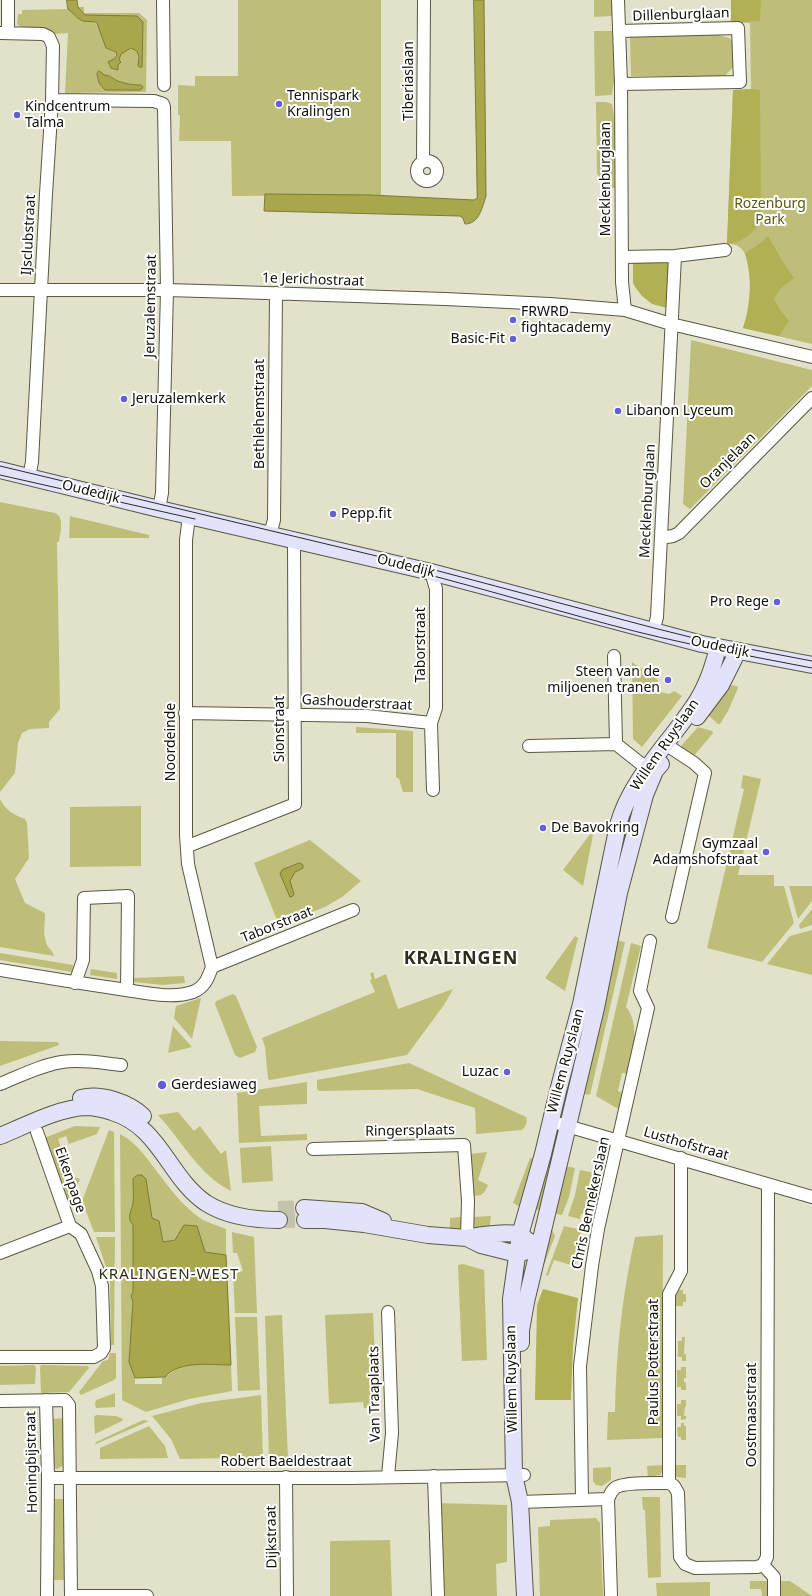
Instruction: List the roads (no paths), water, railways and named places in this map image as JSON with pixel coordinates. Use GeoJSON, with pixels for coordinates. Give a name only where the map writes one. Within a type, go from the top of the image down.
{"type":"FeatureCollection","features":[{"type":"Feature","properties":{"kind":"street"},"geometry":{"type":"LineString","coordinates":[[4,33],[8,0]]}},
{"type":"Feature","properties":{"kind":"street"},"geometry":{"type":"LineString","coordinates":[[163,0],[164,85]]}},
{"type":"Feature","properties":{"kind":"street","name":"Tiberiaslaan"},"geometry":{"type":"LineString","coordinates":[[423,162],[424,0]]}},
{"type":"Feature","properties":{"kind":"street","name":"Mecklenburglaan"},"geometry":{"type":"LineString","coordinates":[[618,0],[621,84],[622,282],[625,310]]}},
{"type":"Feature","properties":{"kind":"street","name":"Dillenburglaan"},"geometry":{"type":"LineString","coordinates":[[619,31],[738,28],[740,82],[621,84]]}},
{"type":"Feature","properties":{"kind":"street","name":"IJsclubstraat"},"geometry":{"type":"LineString","coordinates":[[4,33],[43,34],[51,40],[53,46],[52,100],[30,477]]}},
{"type":"Feature","properties":{"kind":"street","name":"Jeruzalemstraat"},"geometry":{"type":"LineString","coordinates":[[52,100],[154,101],[162,104],[164,111],[167,290],[162,493],[159,509]]}},
{"type":"Feature","properties":{"kind":"street"},"geometry":{"type":"LineString","coordinates":[[622,257],[675,256],[725,250]]}},
{"type":"Feature","properties":{"kind":"street","name":"Mecklenburglaan"},"geometry":{"type":"LineString","coordinates":[[653,632],[657,617],[662,538],[675,256]]}},
{"type":"Feature","properties":{"kind":"street","name":"1e Jerichostraat"},"geometry":{"type":"LineString","coordinates":[[0,290],[167,290],[276,293],[460,300],[625,310]]}},
{"type":"Feature","properties":{"kind":"street","name":"Bethlehemstraat"},"geometry":{"type":"LineString","coordinates":[[270,534],[274,520],[276,293]]}},
{"type":"Feature","properties":{"kind":"street"},"geometry":{"type":"LineString","coordinates":[[625,310],[671,324],[812,357]]}},
{"type":"Feature","properties":{"kind":"street","name":"Oranjelaan"},"geometry":{"type":"LineString","coordinates":[[662,538],[679,533],[812,398]]}},
{"type":"Feature","properties":{"kind":"street","name":"Oudedijk"},"geometry":{"type":"LineString","coordinates":[[0,470],[159,509],[294,539],[431,572],[521,595],[653,632],[718,647],[812,665]]}},
{"type":"Feature","properties":{"kind":"street","name":"Noordeinde"},"geometry":{"type":"LineString","coordinates":[[190,516],[186,540],[185,713],[188,864],[212,966]]}},
{"type":"Feature","properties":{"kind":"street","name":"Sionstraat"},"geometry":{"type":"LineString","coordinates":[[188,846],[295,804],[296,715],[294,539]]}},
{"type":"Feature","properties":{"kind":"street","name":"Taborstraat"},"geometry":{"type":"LineString","coordinates":[[431,572],[436,589],[436,708],[431,723],[433,790]]}},
{"type":"Feature","properties":{"kind":"street","name":"Willem Ruyslaan"},"geometry":{"type":"LineString","coordinates":[[669,747],[699,697],[718,647]]}},
{"type":"Feature","properties":{"kind":"street","name":"Willem Ruyslaan"},"geometry":{"type":"LineString","coordinates":[[525,1596],[511,1299],[520,1235],[581,1004],[620,819],[624,807],[651,769],[721,685],[738,651]]}},
{"type":"Feature","properties":{"kind":"street"},"geometry":{"type":"LineString","coordinates":[[614,656],[616,744]]}},
{"type":"Feature","properties":{"kind":"street","name":"Gashouderstraat"},"geometry":{"type":"LineString","coordinates":[[185,713],[367,716],[431,723]]}},
{"type":"Feature","properties":{"kind":"street"},"geometry":{"type":"LineString","coordinates":[[529,746],[616,744],[640,763],[651,769]]}},
{"type":"Feature","properties":{"kind":"street"},"geometry":{"type":"LineString","coordinates":[[669,747],[694,763],[705,773],[672,917]]}},
{"type":"Feature","properties":{"kind":"street","name":"Willem Ruyslaan"},"geometry":{"type":"LineString","coordinates":[[519,1475],[521,1330],[526,1302],[596,1008],[620,893],[651,769]]}},
{"type":"Feature","properties":{"kind":"street"},"geometry":{"type":"LineString","coordinates":[[76,983],[83,960],[84,898],[128,896],[127,990]]}},
{"type":"Feature","properties":{"kind":"street","name":"Taborstraat"},"geometry":{"type":"LineString","coordinates":[[212,966],[353,910]]}},
{"type":"Feature","properties":{"kind":"street","name":"Chris Bennekerslaan"},"geometry":{"type":"LineString","coordinates":[[582,1499],[580,1366],[592,1266],[598,1229],[648,1008],[640,991],[650,941]]}},
{"type":"Feature","properties":{"kind":"street"},"geometry":{"type":"LineString","coordinates":[[0,970],[160,995],[187,994],[200,988],[207,981],[212,966]]}},
{"type":"Feature","properties":{"kind":"street"},"geometry":{"type":"LineString","coordinates":[[0,1084],[50,1065],[63,1062],[83,1061],[121,1065]]}},
{"type":"Feature","properties":{"kind":"street"},"geometry":{"type":"LineString","coordinates":[[0,1126],[63,1102],[86,1097],[103,1097],[117,1101],[140,1113],[154,1128],[196,1181],[210,1193],[229,1203],[279,1214],[262,1220],[244,1218],[227,1213],[206,1203],[189,1188],[150,1135],[134,1122],[120,1114],[84,1107],[63,1111],[0,1136]]}},
{"type":"Feature","properties":{"kind":"street","name":"Lusthofstraat"},"geometry":{"type":"LineString","coordinates":[[550,1121],[741,1175],[768,1185],[812,1197]]}},
{"type":"Feature","properties":{"kind":"street","name":"Eikenpage"},"geometry":{"type":"LineString","coordinates":[[0,1357],[94,1356],[101,1353],[104,1348],[102,1286],[98,1271],[81,1234],[70,1226],[37,1132]]}},
{"type":"Feature","properties":{"kind":"street","name":"Ringersplaats"},"geometry":{"type":"LineString","coordinates":[[313,1149],[464,1145],[468,1201],[467,1238]]}},
{"type":"Feature","properties":{"kind":"street","name":"Paulus Potterstraat"},"geometry":{"type":"LineString","coordinates":[[681,1158],[681,1270],[669,1294],[669,1483],[674,1486],[678,1493],[680,1557],[685,1564],[696,1568],[757,1568],[763,1565]]}},
{"type":"Feature","properties":{"kind":"street","name":"Oostmaasstraat"},"geometry":{"type":"LineString","coordinates":[[763,1565],[767,1557],[768,1185]]}},
{"type":"Feature","properties":{"kind":"street"},"geometry":{"type":"LineString","coordinates":[[305,1214],[325,1220],[428,1235],[467,1238],[482,1234],[520,1235],[538,1248]]}},
{"type":"Feature","properties":{"kind":"street"},"geometry":{"type":"LineString","coordinates":[[0,1253],[70,1226]]}},
{"type":"Feature","properties":{"kind":"street"},"geometry":{"type":"LineString","coordinates":[[467,1238],[481,1245],[517,1254],[538,1248]]}},
{"type":"Feature","properties":{"kind":"street","name":"Van Traaplaats"},"geometry":{"type":"LineString","coordinates":[[388,1312],[392,1433],[388,1476]]}},
{"type":"Feature","properties":{"kind":"street"},"geometry":{"type":"LineString","coordinates":[[0,1401],[46,1400]]}},
{"type":"Feature","properties":{"kind":"street","name":"Honingbijstraat"},"geometry":{"type":"LineString","coordinates":[[47,1596],[48,1478],[46,1400],[65,1400],[69,1405],[71,1596]]}},
{"type":"Feature","properties":{"kind":"street","name":"Robert Baeldestraat"},"geometry":{"type":"LineString","coordinates":[[48,1478],[519,1475]]}},
{"type":"Feature","properties":{"kind":"street"},"geometry":{"type":"LineString","coordinates":[[434,1476],[438,1596]]}},
{"type":"Feature","properties":{"kind":"street","name":"Dijkstraat"},"geometry":{"type":"LineString","coordinates":[[286,1477],[287,1596]]}},
{"type":"Feature","properties":{"kind":"street"},"geometry":{"type":"LineString","coordinates":[[611,1596],[608,1499],[614,1488],[623,1485],[669,1483]]}},
{"type":"Feature","properties":{"kind":"street"},"geometry":{"type":"LineString","coordinates":[[520,1502],[608,1499]]}},
{"type":"Feature","properties":{"kind":"street"},"geometry":{"type":"LineString","coordinates":[[763,1565],[774,1577],[774,1596]]}},
{"type":"Feature","properties":{"kind":"street"},"geometry":{"type":"LineString","coordinates":[[71,1596],[147,1596]]}},
{"type":"Feature","properties":{"kind":"tunnel"},"geometry":{"type":"LineString","coordinates":[[278,1209],[304,1208]]}},
{"type":"Feature","properties":{"kind":"tunnel"},"geometry":{"type":"LineString","coordinates":[[279,1220],[305,1220]]}},
{"type":"Feature","properties":{"kind":"tram line"},"geometry":{"type":"LineString","coordinates":[[0,466],[431,569],[702,640],[812,661]]}},
{"type":"Feature","properties":{"kind":"tram line"},"geometry":{"type":"LineString","coordinates":[[0,475],[195,519]]}},
{"type":"Feature","properties":{"kind":"tram line"},"geometry":{"type":"LineString","coordinates":[[386,564],[636,631],[711,648],[812,668]]}},
{"type":"Feature","properties":{"kind":"place","name":"Tennispark Kralingen"},"geometry":{"type":"Point","coordinates":[279,104]}},
{"type":"Feature","properties":{"kind":"place","name":"Kindcentrum Talma"},"geometry":{"type":"Point","coordinates":[17,115]}},
{"type":"Feature","properties":{"kind":"place","name":"FRWRD fightacademy"},"geometry":{"type":"Point","coordinates":[513,320]}},
{"type":"Feature","properties":{"kind":"place","name":"Basic-Fit"},"geometry":{"type":"Point","coordinates":[513,339]}},
{"type":"Feature","properties":{"kind":"place","name":"Jeruzalemkerk"},"geometry":{"type":"Point","coordinates":[124,399]}},
{"type":"Feature","properties":{"kind":"place","name":"Libanon Lyceum"},"geometry":{"type":"Point","coordinates":[618,411]}},
{"type":"Feature","properties":{"kind":"place","name":"Pepp.fit"},"geometry":{"type":"Point","coordinates":[333,514]}},
{"type":"Feature","properties":{"kind":"place","name":"Pro Rege"},"geometry":{"type":"Point","coordinates":[777,602]}},
{"type":"Feature","properties":{"kind":"place","name":"Steen van de miljoenen tranen"},"geometry":{"type":"Point","coordinates":[668,680]}},
{"type":"Feature","properties":{"kind":"place","name":"De Bavokring"},"geometry":{"type":"Point","coordinates":[543,828]}},
{"type":"Feature","properties":{"kind":"place","name":"Gymzaal Adamshofstraat"},"geometry":{"type":"Point","coordinates":[766,852]}},
{"type":"Feature","properties":{"kind":"place","name":"Luzac"},"geometry":{"type":"Point","coordinates":[507,1072]}},
{"type":"Feature","properties":{"kind":"place","name":"Gerdesiaweg"},"geometry":{"type":"Point","coordinates":[162,1085]}},
{"type":"Feature","properties":{"kind":"district","name":"KRALINGEN"},"geometry":{"type":"Point","coordinates":[461,959]}},
{"type":"Feature","properties":{"kind":"district","name":"KRALINGEN-WEST"},"geometry":{"type":"Point","coordinates":[169,1275]}},
{"type":"Feature","properties":{"kind":"park label","name":"Rozenburg Park"},"geometry":{"type":"Point","coordinates":[770,212]}}]}
